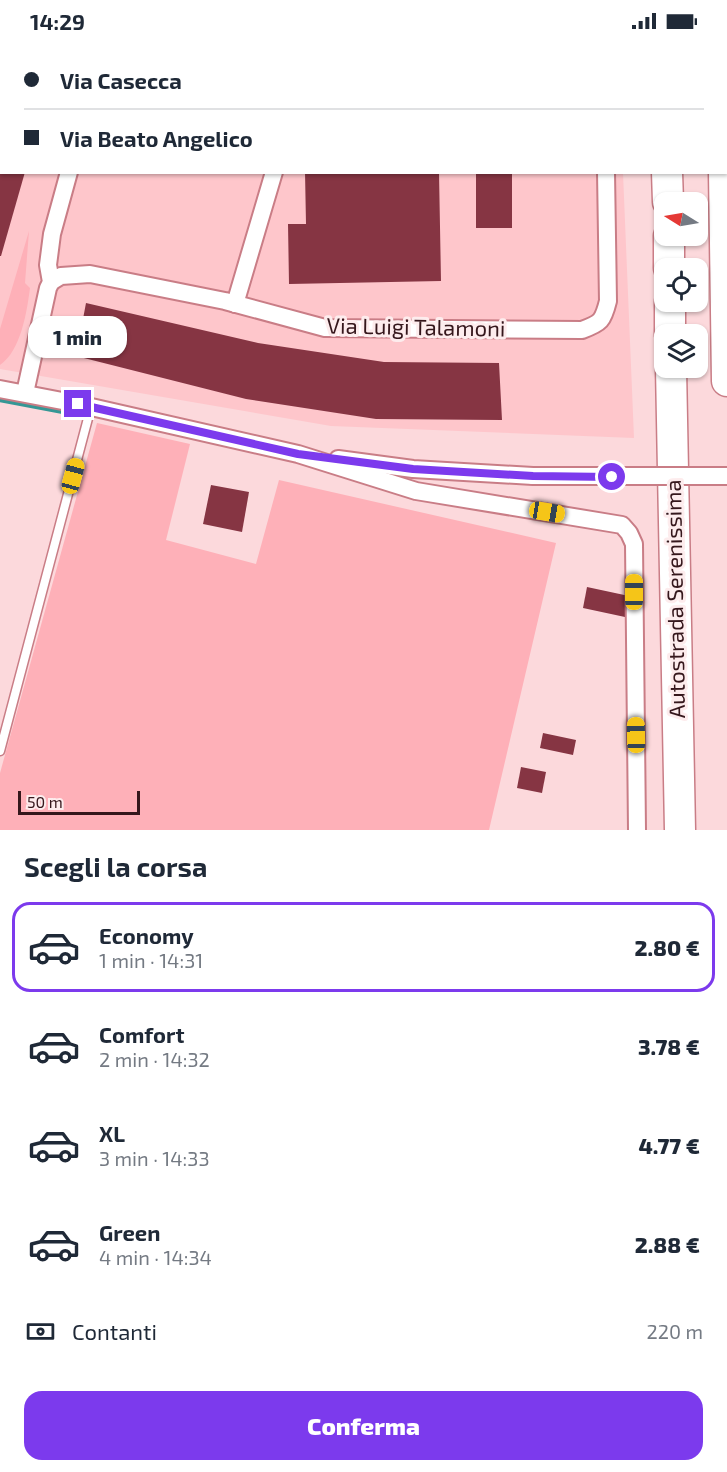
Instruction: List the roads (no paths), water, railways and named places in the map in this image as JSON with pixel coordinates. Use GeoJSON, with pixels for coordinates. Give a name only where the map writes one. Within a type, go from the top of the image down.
{"type":"FeatureCollection","features":[{"type":"Feature","properties":{"kind":"highway"},"geometry":{"type":"LineString","coordinates":[[667,174],[668,192]]}},
{"type":"Feature","properties":{"kind":"highway"},"geometry":{"type":"LineString","coordinates":[[724,174],[727,381]]}},
{"type":"Feature","properties":{"kind":"highway","name":"Autostrada Serenissima"},"geometry":{"type":"LineString","coordinates":[[671,378],[680,830]]}},
{"type":"Feature","properties":{"kind":"street"},"geometry":{"type":"LineString","coordinates":[[25,393],[51,282],[48,265],[51,234],[68,174]]}},
{"type":"Feature","properties":{"kind":"street"},"geometry":{"type":"LineString","coordinates":[[235,304],[273,174]]}},
{"type":"Feature","properties":{"kind":"street","name":"Via Luigi Talamoni"},"geometry":{"type":"LineString","coordinates":[[51,282],[61,276],[90,274],[235,304],[325,327],[582,330],[597,324],[604,317],[608,301],[606,174]]}},
{"type":"Feature","properties":{"kind":"street"},"geometry":{"type":"LineString","coordinates":[[0,388],[298,454],[416,491],[622,525],[634,544],[637,830]]}},
{"type":"Feature","properties":{"kind":"street"},"geometry":{"type":"LineString","coordinates":[[298,454],[413,469],[533,476],[727,476]]}},
{"type":"Feature","properties":{"kind":"lane"},"geometry":{"type":"LineString","coordinates":[[0,751],[92,407]]}},
{"type":"Feature","properties":{"kind":"waterway"},"geometry":{"type":"LineString","coordinates":[[0,400],[69,413]]}}]}
